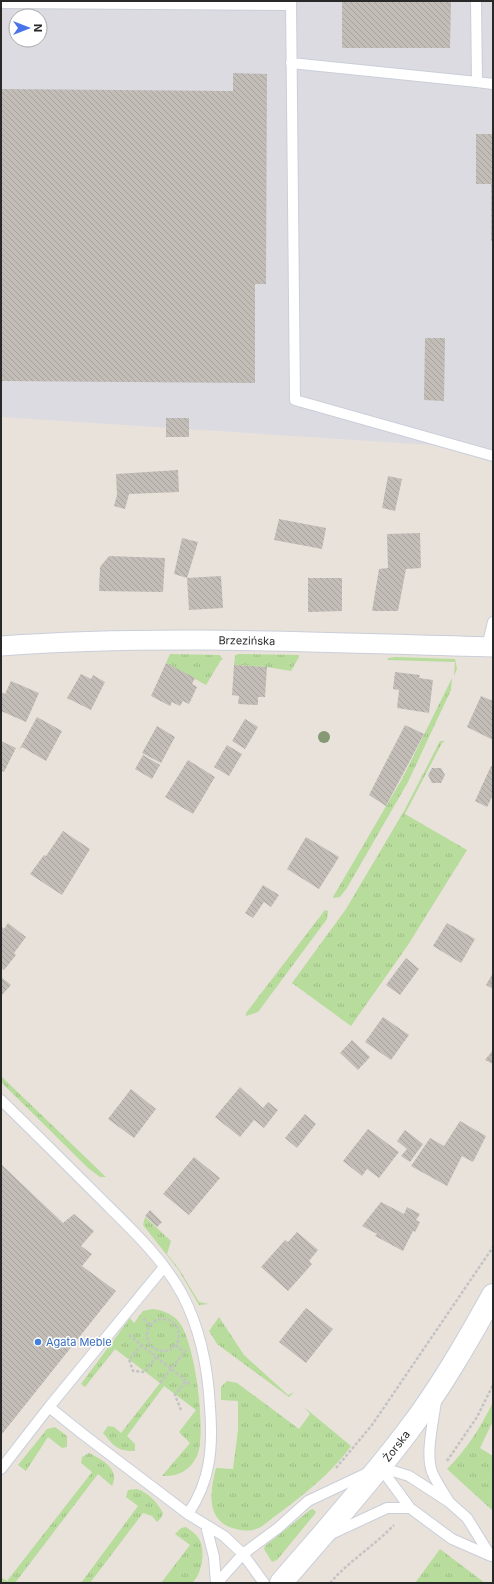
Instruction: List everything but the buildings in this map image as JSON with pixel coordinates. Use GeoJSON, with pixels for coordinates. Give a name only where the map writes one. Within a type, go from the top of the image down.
{"type":"FeatureCollection","features":[{"type":"Feature","properties":{"kind":"main road","name":"Żorska"},"geometry":{"type":"LineString","coordinates":[[281,1583],[380,1467],[409,1430],[437,1389],[493,1295]]}},
{"type":"Feature","properties":{"kind":"street","name":"Brzezińska"},"geometry":{"type":"LineString","coordinates":[[1,646],[70,641],[151,639],[490,647]]}},
{"type":"Feature","properties":{"kind":"lane"},"geometry":{"type":"LineString","coordinates":[[476,1],[477,82]]}},
{"type":"Feature","properties":{"kind":"lane"},"geometry":{"type":"LineString","coordinates":[[1,3],[291,3],[295,400],[493,456]]}},
{"type":"Feature","properties":{"kind":"lane"},"geometry":{"type":"LineString","coordinates":[[292,63],[493,84]]}},
{"type":"Feature","properties":{"kind":"lane"},"geometry":{"type":"LineString","coordinates":[[490,647],[493,622]]}},
{"type":"Feature","properties":{"kind":"lane"},"geometry":{"type":"LineString","coordinates":[[1,1100],[126,1224],[164,1267],[182,1294],[198,1335],[204,1360],[210,1397],[212,1424],[210,1463],[199,1497],[188,1514]]}},
{"type":"Feature","properties":{"kind":"lane"},"geometry":{"type":"LineString","coordinates":[[1,1469],[49,1407],[164,1267]]}},
{"type":"Feature","properties":{"kind":"lane"},"geometry":{"type":"LineString","coordinates":[[437,1389],[430,1465],[449,1502]]}},
{"type":"Feature","properties":{"kind":"lane"},"geometry":{"type":"LineString","coordinates":[[49,1407],[188,1514],[224,1536],[243,1554],[264,1583]]}},
{"type":"Feature","properties":{"kind":"lane"},"geometry":{"type":"LineString","coordinates":[[380,1467],[410,1508],[452,1539],[492,1556]]}},
{"type":"Feature","properties":{"kind":"lane"},"geometry":{"type":"LineString","coordinates":[[216,1583],[243,1554],[278,1528],[308,1501],[380,1467],[409,1476],[449,1502],[467,1518],[492,1556]]}},
{"type":"Feature","properties":{"kind":"lane"},"geometry":{"type":"LineString","coordinates":[[318,1540],[387,1508],[410,1508]]}},
{"type":"Feature","properties":{"kind":"lane"},"geometry":{"type":"LineString","coordinates":[[206,1526],[214,1557],[216,1583]]}},
{"type":"Feature","properties":{"kind":"path"},"geometry":{"type":"LineString","coordinates":[[332,1472],[372,1425],[493,1247]]}},
{"type":"Feature","properties":{"kind":"path"},"geometry":{"type":"LineString","coordinates":[[163,1319],[171,1321],[177,1328],[179,1337],[176,1345],[168,1351],[153,1348],[148,1341],[148,1328],[154,1322],[163,1319]]}},
{"type":"Feature","properties":{"kind":"path"},"geometry":{"type":"LineString","coordinates":[[116,1324],[186,1381],[210,1397]]}},
{"type":"Feature","properties":{"kind":"path"},"geometry":{"type":"LineString","coordinates":[[160,1383],[198,1335]]}},
{"type":"Feature","properties":{"kind":"path"},"geometry":{"type":"LineString","coordinates":[[142,1345],[129,1360],[133,1371],[145,1372],[156,1357]]}},
{"type":"Feature","properties":{"kind":"path"},"geometry":{"type":"LineString","coordinates":[[176,1345],[184,1352]]}},
{"type":"Feature","properties":{"kind":"path"},"geometry":{"type":"LineString","coordinates":[[150,1352],[153,1348]]}},
{"type":"Feature","properties":{"kind":"path"},"geometry":{"type":"LineString","coordinates":[[181,1410],[176,1395],[186,1381]]}},
{"type":"Feature","properties":{"kind":"path"},"geometry":{"type":"LineString","coordinates":[[442,1467],[477,1417],[493,1385]]}},
{"type":"Feature","properties":{"kind":"path"},"geometry":{"type":"LineString","coordinates":[[330,1583],[398,1521]]}},
{"type":"Feature","properties":{"kind":"shaded area"},"geometry":{"type":"Polygon","coordinates":[[[1,1],[493,1],[493,449],[1,417],[1,1]]]}},
{"type":"Feature","properties":{"kind":"green space"},"geometry":{"type":"Polygon","coordinates":[[[170,654],[220,655],[223,660],[221,660],[206,685],[166,663],[170,654]]]}},
{"type":"Feature","properties":{"kind":"green space"},"geometry":{"type":"Polygon","coordinates":[[[238,654],[299,655],[299,657],[291,671],[267,667],[234,665],[235,656],[238,654]]]}},
{"type":"Feature","properties":{"kind":"green space"},"geometry":{"type":"Polygon","coordinates":[[[388,658],[455,659],[457,669],[454,676],[455,662],[387,660],[388,658]]]}},
{"type":"Feature","properties":{"kind":"green space"},"geometry":{"type":"Polygon","coordinates":[[[452,678],[451,690],[408,782],[347,888],[340,897],[334,898],[333,897],[402,779],[452,678]]]}},
{"type":"Feature","properties":{"kind":"green space"},"geometry":{"type":"Polygon","coordinates":[[[440,741],[445,741],[442,743],[405,814],[467,850],[408,945],[351,1026],[292,983],[346,909],[404,811],[440,741]]]}},
{"type":"Feature","properties":{"kind":"green space"},"geometry":{"type":"Polygon","coordinates":[[[325,910],[328,911],[327,919],[258,1012],[246,1016],[246,1013],[325,910]]]}},
{"type":"Feature","properties":{"kind":"green space"},"geometry":{"type":"Polygon","coordinates":[[[1,1076],[106,1177],[100,1177],[88,1168],[1,1082],[1,1076]]]}},
{"type":"Feature","properties":{"kind":"green space"},"geometry":{"type":"Polygon","coordinates":[[[145,1217],[171,1241],[167,1254],[179,1269],[199,1302],[209,1304],[199,1305],[178,1269],[143,1225],[145,1217]]]}},
{"type":"Feature","properties":{"kind":"green space"},"geometry":{"type":"Polygon","coordinates":[[[152,1309],[164,1311],[174,1317],[185,1332],[190,1348],[198,1388],[201,1428],[200,1445],[197,1456],[191,1466],[187,1469],[178,1474],[168,1476],[162,1476],[190,1443],[179,1432],[196,1410],[164,1386],[127,1436],[135,1444],[135,1451],[124,1450],[116,1447],[103,1433],[108,1426],[114,1427],[121,1433],[160,1383],[115,1349],[85,1387],[81,1384],[130,1318],[134,1323],[143,1311],[152,1309]]]}},
{"type":"Feature","properties":{"kind":"green space"},"geometry":{"type":"Polygon","coordinates":[[[219,1317],[244,1355],[288,1395],[294,1392],[289,1397],[217,1344],[209,1331],[219,1317]]]}},
{"type":"Feature","properties":{"kind":"green space"},"geometry":{"type":"Polygon","coordinates":[[[227,1381],[237,1383],[299,1429],[310,1414],[304,1407],[351,1446],[342,1458],[311,1488],[265,1524],[248,1531],[236,1529],[219,1520],[214,1513],[212,1505],[212,1487],[216,1468],[233,1469],[238,1430],[238,1401],[221,1400],[221,1387],[227,1381]]]}},
{"type":"Feature","properties":{"kind":"green space"},"geometry":{"type":"Polygon","coordinates":[[[493,1402],[493,1421],[480,1448],[493,1456],[493,1511],[447,1469],[461,1454],[473,1437],[493,1402]]]}},
{"type":"Feature","properties":{"kind":"green space"},"geometry":{"type":"Polygon","coordinates":[[[55,1427],[67,1436],[67,1447],[62,1448],[48,1437],[26,1471],[18,1465],[47,1429],[55,1427]]]}},
{"type":"Feature","properties":{"kind":"green space"},"geometry":{"type":"Polygon","coordinates":[[[89,1453],[105,1462],[112,1470],[114,1480],[112,1486],[98,1474],[15,1583],[1,1583],[1,1577],[7,1581],[92,1472],[81,1463],[82,1457],[89,1453]]]}},
{"type":"Feature","properties":{"kind":"green space"},"geometry":{"type":"Polygon","coordinates":[[[137,1489],[149,1495],[158,1505],[163,1513],[161,1518],[157,1522],[152,1516],[143,1513],[90,1583],[81,1583],[138,1506],[126,1497],[128,1490],[137,1489]]]}},
{"type":"Feature","properties":{"kind":"green space"},"geometry":{"type":"Polygon","coordinates":[[[313,1509],[316,1512],[314,1515],[277,1560],[272,1562],[264,1549],[265,1546],[313,1509]]]}},
{"type":"Feature","properties":{"kind":"green space"},"geometry":{"type":"Polygon","coordinates":[[[186,1527],[196,1535],[202,1546],[202,1559],[199,1573],[192,1583],[161,1583],[190,1545],[175,1534],[181,1528],[186,1527]]]}},
{"type":"Feature","properties":{"kind":"green space"},"geometry":{"type":"Polygon","coordinates":[[[440,1549],[485,1583],[415,1583],[440,1549]]]}},
{"type":"Feature","properties":{"kind":"place","name":"Agata Meble"},"geometry":{"type":"Point","coordinates":[38,1342]}}]}
